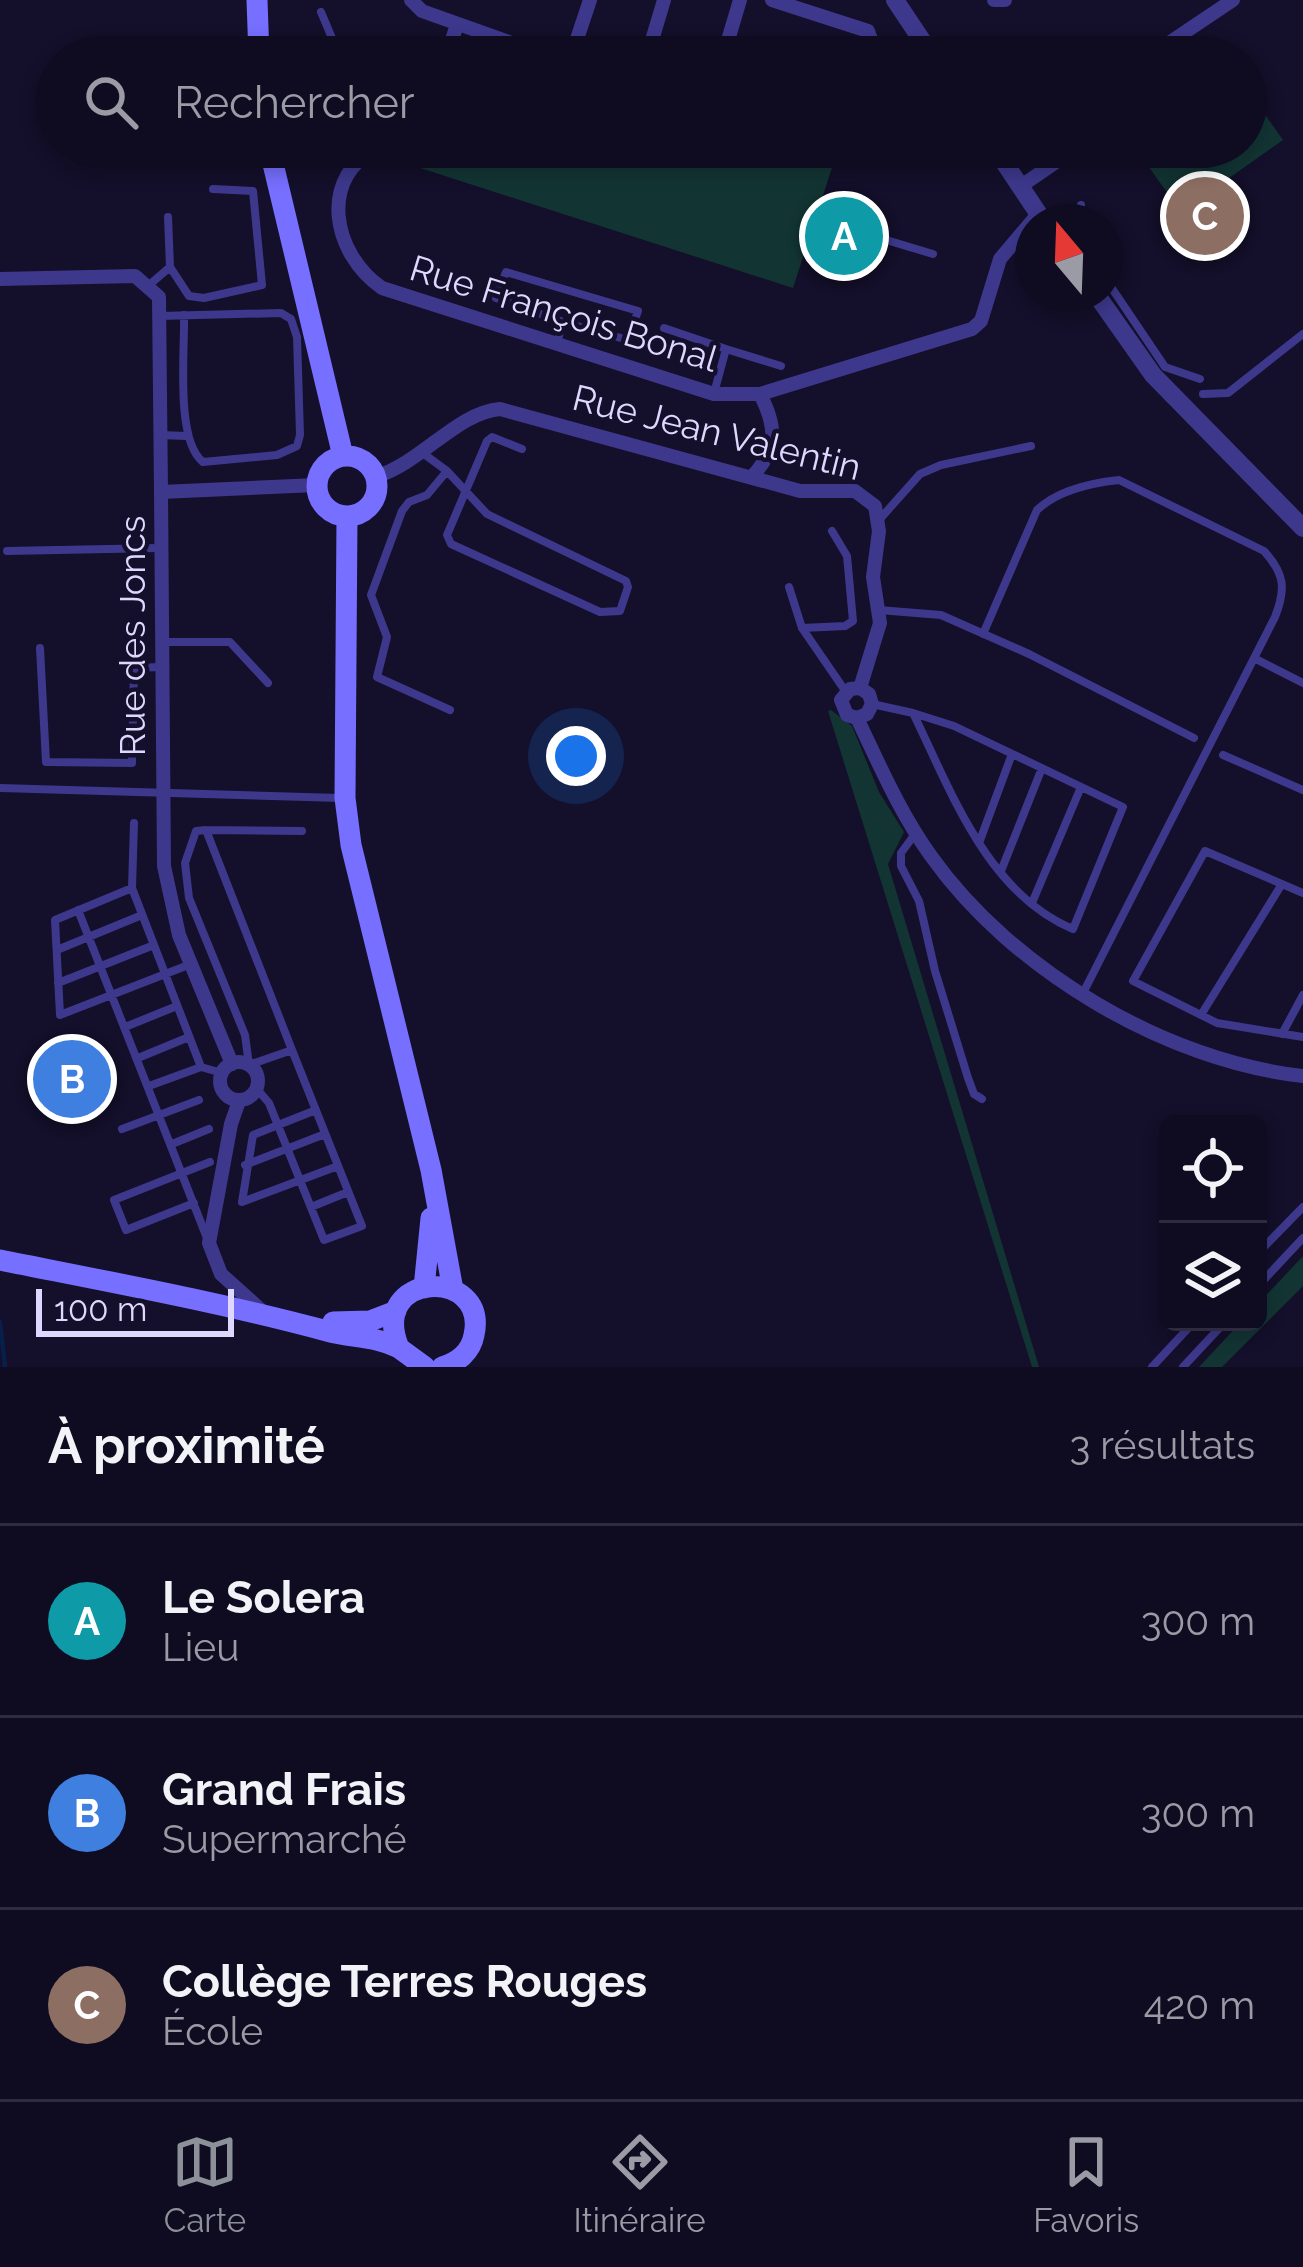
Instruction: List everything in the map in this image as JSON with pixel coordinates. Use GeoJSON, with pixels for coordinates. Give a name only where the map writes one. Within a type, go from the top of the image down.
{"type":"FeatureCollection","features":[{"type":"Feature","properties":{"kind":"main road"},"geometry":{"type":"LineString","coordinates":[[257,0],[258,36]]}},
{"type":"Feature","properties":{"kind":"main road"},"geometry":{"type":"LineString","coordinates":[[274,168],[344,456]]}},
{"type":"Feature","properties":{"kind":"main road"},"geometry":{"type":"LineString","coordinates":[[344,456],[365,463],[375,478],[371,503],[360,513],[347,516],[323,505],[317,485],[323,467],[344,456]]}},
{"type":"Feature","properties":{"kind":"main road"},"geometry":{"type":"LineString","coordinates":[[347,516],[346,803],[372,941],[431,1170],[453,1290]]}},
{"type":"Feature","properties":{"kind":"main road"},"geometry":{"type":"LineString","coordinates":[[424,1288],[431,1170]]}},
{"type":"Feature","properties":{"kind":"main road"},"geometry":{"type":"LineString","coordinates":[[0,1260],[372,1338],[399,1348],[425,1367]]}},
{"type":"Feature","properties":{"kind":"main road"},"geometry":{"type":"LineString","coordinates":[[297,1321],[353,1323],[395,1311],[412,1291],[453,1290],[465,1298],[476,1321],[475,1356],[442,1367]]}},
{"type":"Feature","properties":{"kind":"main road"},"geometry":{"type":"LineString","coordinates":[[395,1311],[393,1335],[399,1348]]}},
{"type":"Feature","properties":{"kind":"street"},"geometry":{"type":"LineString","coordinates":[[411,0],[422,11],[489,36]]}},
{"type":"Feature","properties":{"kind":"street"},"geometry":{"type":"LineString","coordinates":[[578,36],[590,0]]}},
{"type":"Feature","properties":{"kind":"street"},"geometry":{"type":"LineString","coordinates":[[653,36],[664,0]]}},
{"type":"Feature","properties":{"kind":"street"},"geometry":{"type":"LineString","coordinates":[[729,36],[740,0]]}},
{"type":"Feature","properties":{"kind":"street"},"geometry":{"type":"LineString","coordinates":[[772,0],[868,31],[870,36]]}},
{"type":"Feature","properties":{"kind":"street"},"geometry":{"type":"LineString","coordinates":[[994,0],[1005,0]]}},
{"type":"Feature","properties":{"kind":"street"},"geometry":{"type":"LineString","coordinates":[[1180,36],[1234,0]]}},
{"type":"Feature","properties":{"kind":"street"},"geometry":{"type":"LineString","coordinates":[[904,3],[922,36]]}},
{"type":"Feature","properties":{"kind":"street"},"geometry":{"type":"LineString","coordinates":[[453,36],[457,25]]}},
{"type":"Feature","properties":{"kind":"street","name":"Rue François Bonal"},"geometry":{"type":"LineString","coordinates":[[349,168],[341,181],[338,207],[348,248],[363,274],[382,288],[714,394],[760,394],[972,328],[980,321],[1000,259],[1015,244]]}},
{"type":"Feature","properties":{"kind":"street"},"geometry":{"type":"LineString","coordinates":[[1009,168],[1032,204]]}},
{"type":"Feature","properties":{"kind":"street"},"geometry":{"type":"LineString","coordinates":[[1021,186],[1046,168]]}},
{"type":"Feature","properties":{"kind":"street"},"geometry":{"type":"LineString","coordinates":[[0,279],[135,276],[159,297],[161,492]]}},
{"type":"Feature","properties":{"kind":"street"},"geometry":{"type":"LineString","coordinates":[[1109,312],[1153,375],[1303,528]]}},
{"type":"Feature","properties":{"kind":"street"},"geometry":{"type":"LineString","coordinates":[[752,477],[775,440],[772,417],[760,394]]}},
{"type":"Feature","properties":{"kind":"street","name":"Rue Jean Valentin"},"geometry":{"type":"LineString","coordinates":[[375,478],[424,454],[468,418],[500,409],[800,491],[855,491],[875,506],[878,521],[873,578],[879,616],[853,690]]}},
{"type":"Feature","properties":{"kind":"street","name":"Rue des Joncs"},"geometry":{"type":"LineString","coordinates":[[227,1068],[169,900],[164,866],[161,492],[317,485]]}},
{"type":"Feature","properties":{"kind":"street"},"geometry":{"type":"LineString","coordinates":[[857,718],[867,714],[872,704],[869,694],[853,690],[841,700],[843,711],[857,718],[915,834],[976,909],[1026,957],[1082,996],[1221,1058],[1303,1076]]}},
{"type":"Feature","properties":{"kind":"street"},"geometry":{"type":"LineString","coordinates":[[249,1065],[257,1073],[257,1089],[251,1097],[239,1101],[223,1092],[227,1068],[249,1065]]}},
{"type":"Feature","properties":{"kind":"street"},"geometry":{"type":"LineString","coordinates":[[239,1101],[209,1243],[221,1274],[265,1313]]}},
{"type":"Feature","properties":{"kind":"lane"},"geometry":{"type":"LineString","coordinates":[[321,12],[331,36]]}},
{"type":"Feature","properties":{"kind":"lane"},"geometry":{"type":"LineString","coordinates":[[168,217],[170,267],[189,296],[204,298],[262,285],[254,191],[213,189]]}},
{"type":"Feature","properties":{"kind":"lane"},"geometry":{"type":"LineString","coordinates":[[873,236],[933,254]]}},
{"type":"Feature","properties":{"kind":"lane"},"geometry":{"type":"LineString","coordinates":[[147,286],[170,267]]}},
{"type":"Feature","properties":{"kind":"lane"},"geometry":{"type":"LineString","coordinates":[[506,272],[638,311],[628,340],[563,322],[496,298],[506,272]]}},
{"type":"Feature","properties":{"kind":"lane"},"geometry":{"type":"LineString","coordinates":[[1123,305],[1165,367],[1200,379]]}},
{"type":"Feature","properties":{"kind":"lane"},"geometry":{"type":"LineString","coordinates":[[159,316],[184,315],[280,313],[291,319],[297,337],[297,446],[277,455],[202,462],[194,455],[186,436],[184,315]]}},
{"type":"Feature","properties":{"kind":"lane"},"geometry":{"type":"LineString","coordinates":[[556,344],[563,322]]}},
{"type":"Feature","properties":{"kind":"lane"},"geometry":{"type":"LineString","coordinates":[[664,328],[782,365]]}},
{"type":"Feature","properties":{"kind":"lane"},"geometry":{"type":"LineString","coordinates":[[1203,394],[1228,393],[1303,334]]}},
{"type":"Feature","properties":{"kind":"lane"},"geometry":{"type":"LineString","coordinates":[[714,394],[727,349]]}},
{"type":"Feature","properties":{"kind":"lane"},"geometry":{"type":"LineString","coordinates":[[160,435],[186,436]]}},
{"type":"Feature","properties":{"kind":"lane"},"geometry":{"type":"LineString","coordinates":[[424,454],[447,471],[466,493],[487,514],[626,581],[620,611],[600,612],[451,544],[447,535],[466,493],[492,437],[522,449]]}},
{"type":"Feature","properties":{"kind":"lane"},"geometry":{"type":"LineString","coordinates":[[878,521],[920,474],[941,464],[1031,446]]}},
{"type":"Feature","properties":{"kind":"lane"},"geometry":{"type":"LineString","coordinates":[[447,471],[428,495],[409,502],[402,512],[371,595],[387,637],[377,677],[450,710]]}},
{"type":"Feature","properties":{"kind":"lane"},"geometry":{"type":"LineString","coordinates":[[983,634],[1037,510],[1050,498],[1118,480],[1264,551],[1279,567],[1285,592],[1082,996]]}},
{"type":"Feature","properties":{"kind":"lane"},"geometry":{"type":"LineString","coordinates":[[802,628],[845,626],[853,621],[847,556],[832,531]]}},
{"type":"Feature","properties":{"kind":"lane"},"geometry":{"type":"LineString","coordinates":[[7,551],[161,548]]}},
{"type":"Feature","properties":{"kind":"lane"},"geometry":{"type":"LineString","coordinates":[[789,586],[802,628],[853,690]]}},
{"type":"Feature","properties":{"kind":"lane"},"geometry":{"type":"LineString","coordinates":[[879,616],[941,615],[1194,738]]}},
{"type":"Feature","properties":{"kind":"lane"},"geometry":{"type":"LineString","coordinates":[[40,648],[46,762],[133,764],[134,633]]}},
{"type":"Feature","properties":{"kind":"lane"},"geometry":{"type":"LineString","coordinates":[[161,642],[230,642],[268,682]]}},
{"type":"Feature","properties":{"kind":"lane"},"geometry":{"type":"LineString","coordinates":[[1254,658],[1303,683]]}},
{"type":"Feature","properties":{"kind":"lane"},"geometry":{"type":"LineString","coordinates":[[134,668],[161,668]]}},
{"type":"Feature","properties":{"kind":"lane"},"geometry":{"type":"LineString","coordinates":[[872,704],[913,713],[954,726],[1123,807],[1073,929],[1052,921],[979,843],[913,713]]}},
{"type":"Feature","properties":{"kind":"lane"},"geometry":{"type":"LineString","coordinates":[[979,843],[1012,754]]}},
{"type":"Feature","properties":{"kind":"lane"},"geometry":{"type":"LineString","coordinates":[[1222,754],[1303,790]]}},
{"type":"Feature","properties":{"kind":"lane"},"geometry":{"type":"LineString","coordinates":[[1001,871],[1042,768]]}},
{"type":"Feature","properties":{"kind":"lane"},"geometry":{"type":"LineString","coordinates":[[1033,903],[1082,787]]}},
{"type":"Feature","properties":{"kind":"lane"},"geometry":{"type":"LineString","coordinates":[[0,788],[346,803]]}},
{"type":"Feature","properties":{"kind":"lane"},"geometry":{"type":"LineString","coordinates":[[134,823],[132,888],[201,1067]]}},
{"type":"Feature","properties":{"kind":"lane"},"geometry":{"type":"LineString","coordinates":[[206,830],[362,1226],[324,1240],[269,1102],[257,1089]]}},
{"type":"Feature","properties":{"kind":"lane"},"geometry":{"type":"LineString","coordinates":[[292,1050],[249,1065],[245,1035],[189,898],[185,862],[196,831],[302,831]]}},
{"type":"Feature","properties":{"kind":"lane"},"geometry":{"type":"LineString","coordinates":[[915,834],[901,853],[901,866],[919,901],[968,1078],[974,1094],[982,1099]]}},
{"type":"Feature","properties":{"kind":"lane"},"geometry":{"type":"LineString","coordinates":[[1303,893],[1205,851],[1133,981],[1217,1023],[1303,1037]]}},
{"type":"Feature","properties":{"kind":"lane"},"geometry":{"type":"LineString","coordinates":[[1201,1015],[1282,884]]}},
{"type":"Feature","properties":{"kind":"lane"},"geometry":{"type":"LineString","coordinates":[[132,888],[55,920],[59,1015],[191,964]]}},
{"type":"Feature","properties":{"kind":"lane"},"geometry":{"type":"LineString","coordinates":[[78,910],[209,1243]]}},
{"type":"Feature","properties":{"kind":"lane"},"geometry":{"type":"LineString","coordinates":[[57,950],[142,915]]}},
{"type":"Feature","properties":{"kind":"lane"},"geometry":{"type":"LineString","coordinates":[[58,983],[154,945]]}},
{"type":"Feature","properties":{"kind":"lane"},"geometry":{"type":"LineString","coordinates":[[1282,1034],[1303,995]]}},
{"type":"Feature","properties":{"kind":"lane"},"geometry":{"type":"LineString","coordinates":[[125,1027],[177,1006]]}},
{"type":"Feature","properties":{"kind":"lane"},"geometry":{"type":"LineString","coordinates":[[138,1058],[189,1037]]}},
{"type":"Feature","properties":{"kind":"lane"},"geometry":{"type":"LineString","coordinates":[[149,1086],[201,1067],[227,1068]]}},
{"type":"Feature","properties":{"kind":"lane"},"geometry":{"type":"LineString","coordinates":[[122,1129],[199,1100]]}},
{"type":"Feature","properties":{"kind":"lane"},"geometry":{"type":"LineString","coordinates":[[316,1110],[253,1135],[242,1202],[338,1166]]}},
{"type":"Feature","properties":{"kind":"lane"},"geometry":{"type":"LineString","coordinates":[[172,1144],[209,1129]]}},
{"type":"Feature","properties":{"kind":"lane"},"geometry":{"type":"LineString","coordinates":[[245,1165],[325,1134]]}},
{"type":"Feature","properties":{"kind":"lane"},"geometry":{"type":"LineString","coordinates":[[194,1203],[126,1230],[114,1200],[210,1162]]}},
{"type":"Feature","properties":{"kind":"lane"},"geometry":{"type":"LineString","coordinates":[[311,1207],[348,1192]]}},
{"type":"Feature","properties":{"kind":"lane"},"geometry":{"type":"LineString","coordinates":[[1267,1244],[1303,1207]]}},
{"type":"Feature","properties":{"kind":"lane"},"geometry":{"type":"LineString","coordinates":[[1267,1276],[1303,1238]]}},
{"type":"Feature","properties":{"kind":"lane"},"geometry":{"type":"LineString","coordinates":[[1152,1367],[1186,1331]]}},
{"type":"Feature","properties":{"kind":"lane"},"geometry":{"type":"LineString","coordinates":[[1183,1367],[1217,1331]]}},
{"type":"Feature","properties":{"kind":"green space"},"geometry":{"type":"Polygon","coordinates":[[[1267,118],[1283,140],[1267,151],[1267,118]]]}},
{"type":"Feature","properties":{"kind":"green space"},"geometry":{"type":"Polygon","coordinates":[[[420,168],[832,168],[793,288],[420,168]]]}},
{"type":"Feature","properties":{"kind":"green space"},"geometry":{"type":"Polygon","coordinates":[[[1150,168],[1243,168],[1181,212],[1150,168]]]}},
{"type":"Feature","properties":{"kind":"green space"},"geometry":{"type":"Polygon","coordinates":[[[831,710],[852,726],[879,792],[904,832],[888,864],[1039,1367],[1032,1367],[831,710]]]}},
{"type":"Feature","properties":{"kind":"green space"},"geometry":{"type":"Polygon","coordinates":[[[1303,1256],[1303,1286],[1267,1322],[1267,1294],[1303,1256]]]}},
{"type":"Feature","properties":{"kind":"green space"},"geometry":{"type":"Polygon","coordinates":[[[1233,1331],[1258,1331],[1222,1367],[1199,1367],[1233,1331]]]}},
{"type":"Feature","properties":{"kind":"waterway"},"geometry":{"type":"LineString","coordinates":[[0,1322],[5,1367]]}},
{"type":"Feature","properties":{"kind":"place","name":"Collège Terres Rouges"},"geometry":{"type":"Point","coordinates":[1205,216]}},
{"type":"Feature","properties":{"kind":"place","name":"Le Solera"},"geometry":{"type":"Point","coordinates":[844,236]}},
{"type":"Feature","properties":{"kind":"place","name":"Grand Frais"},"geometry":{"type":"Point","coordinates":[72,1079]}}]}
